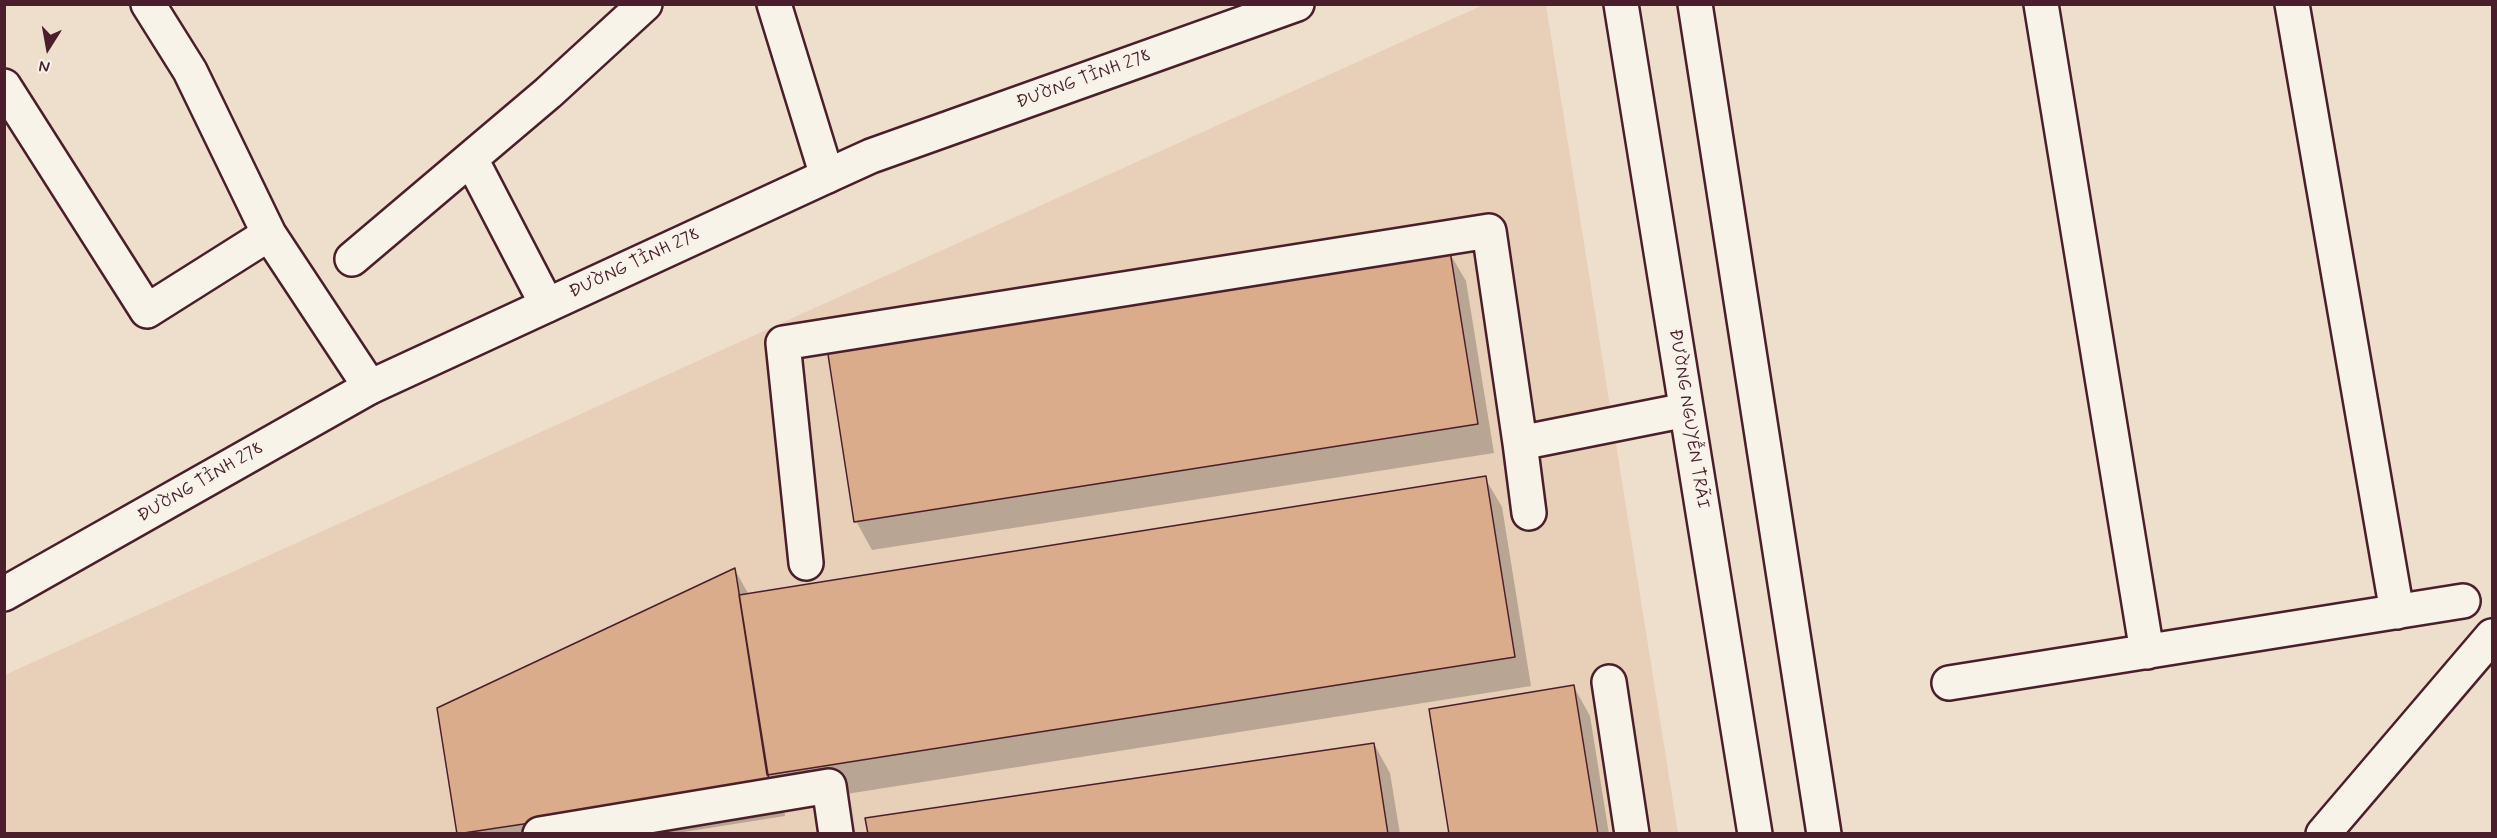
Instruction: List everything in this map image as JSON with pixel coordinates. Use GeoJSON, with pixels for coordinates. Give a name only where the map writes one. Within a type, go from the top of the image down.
{"type":"FeatureCollection","features":[{"type":"Feature","properties":{"kind":"main road"},"geometry":{"type":"LineString","coordinates":[[148,4],[190,71],[269,234],[370,387]]}},
{"type":"Feature","properties":{"kind":"main road"},"geometry":{"type":"LineString","coordinates":[[352,258],[548,93],[645,4]]}},
{"type":"Feature","properties":{"kind":"main road"},"geometry":{"type":"LineString","coordinates":[[774,4],[827,176]]}},
{"type":"Feature","properties":{"kind":"main road","name":"ĐƯỜNG TỈNH 278"},"geometry":{"type":"LineString","coordinates":[[4,594],[370,387],[827,176],[882,152],[1297,4]]}},
{"type":"Feature","properties":{"kind":"main road","name":"ĐƯỜNG NGUYỄN TRÃI"},"geometry":{"type":"LineString","coordinates":[[1621,4],[1755,834]]}},
{"type":"Feature","properties":{"kind":"main road"},"geometry":{"type":"LineString","coordinates":[[1695,4],[1824,834]]}},
{"type":"Feature","properties":{"kind":"main road"},"geometry":{"type":"LineString","coordinates":[[2042,4],[2147,652]]}},
{"type":"Feature","properties":{"kind":"main road"},"geometry":{"type":"LineString","coordinates":[[2292,4],[2397,612]]}},
{"type":"Feature","properties":{"kind":"main road"},"geometry":{"type":"LineString","coordinates":[[4,86],[147,311],[269,234]]}},
{"type":"Feature","properties":{"kind":"main road"},"geometry":{"type":"LineString","coordinates":[[471,159],[546,305]]}},
{"type":"Feature","properties":{"kind":"main road"},"geometry":{"type":"LineString","coordinates":[[806,563],[783,343],[1489,231],[1529,513]]}},
{"type":"Feature","properties":{"kind":"main road"},"geometry":{"type":"LineString","coordinates":[[1520,443],[1686,410]]}},
{"type":"Feature","properties":{"kind":"main road"},"geometry":{"type":"LineString","coordinates":[[1949,683],[2463,601]]}},
{"type":"Feature","properties":{"kind":"main road"},"geometry":{"type":"LineString","coordinates":[[2323,834],[2493,636]]}},
{"type":"Feature","properties":{"kind":"main road"},"geometry":{"type":"LineString","coordinates":[[1609,682],[1632,834]]}},
{"type":"Feature","properties":{"kind":"main road"},"geometry":{"type":"LineString","coordinates":[[540,834],[829,786],[836,834]]}},
{"type":"Feature","properties":{"kind":"shaded area"},"geometry":{"type":"Polygon","coordinates":[[[1483,5],[1546,5],[1678,833],[5,834],[5,675],[1483,5]]]}},
{"type":"Feature","properties":{"kind":"building"},"geometry":{"type":"Polygon","coordinates":[[[1450,251],[1478,424],[854,522],[827,348],[1450,251]]]}},
{"type":"Feature","properties":{"kind":"building"},"geometry":{"type":"Polygon","coordinates":[[[1486,476],[1515,657],[767,775],[739,595],[1486,476]]]}},
{"type":"Feature","properties":{"kind":"building"},"geometry":{"type":"Polygon","coordinates":[[[735,568],[770,787],[457,834],[437,708],[735,568]]]}},
{"type":"Feature","properties":{"kind":"building"},"geometry":{"type":"Polygon","coordinates":[[[1574,685],[1598,834],[1449,834],[1429,709],[1574,685]]]}},
{"type":"Feature","properties":{"kind":"building"},"geometry":{"type":"Polygon","coordinates":[[[1374,743],[1388,834],[868,834],[865,818],[1374,743]]]}}]}
